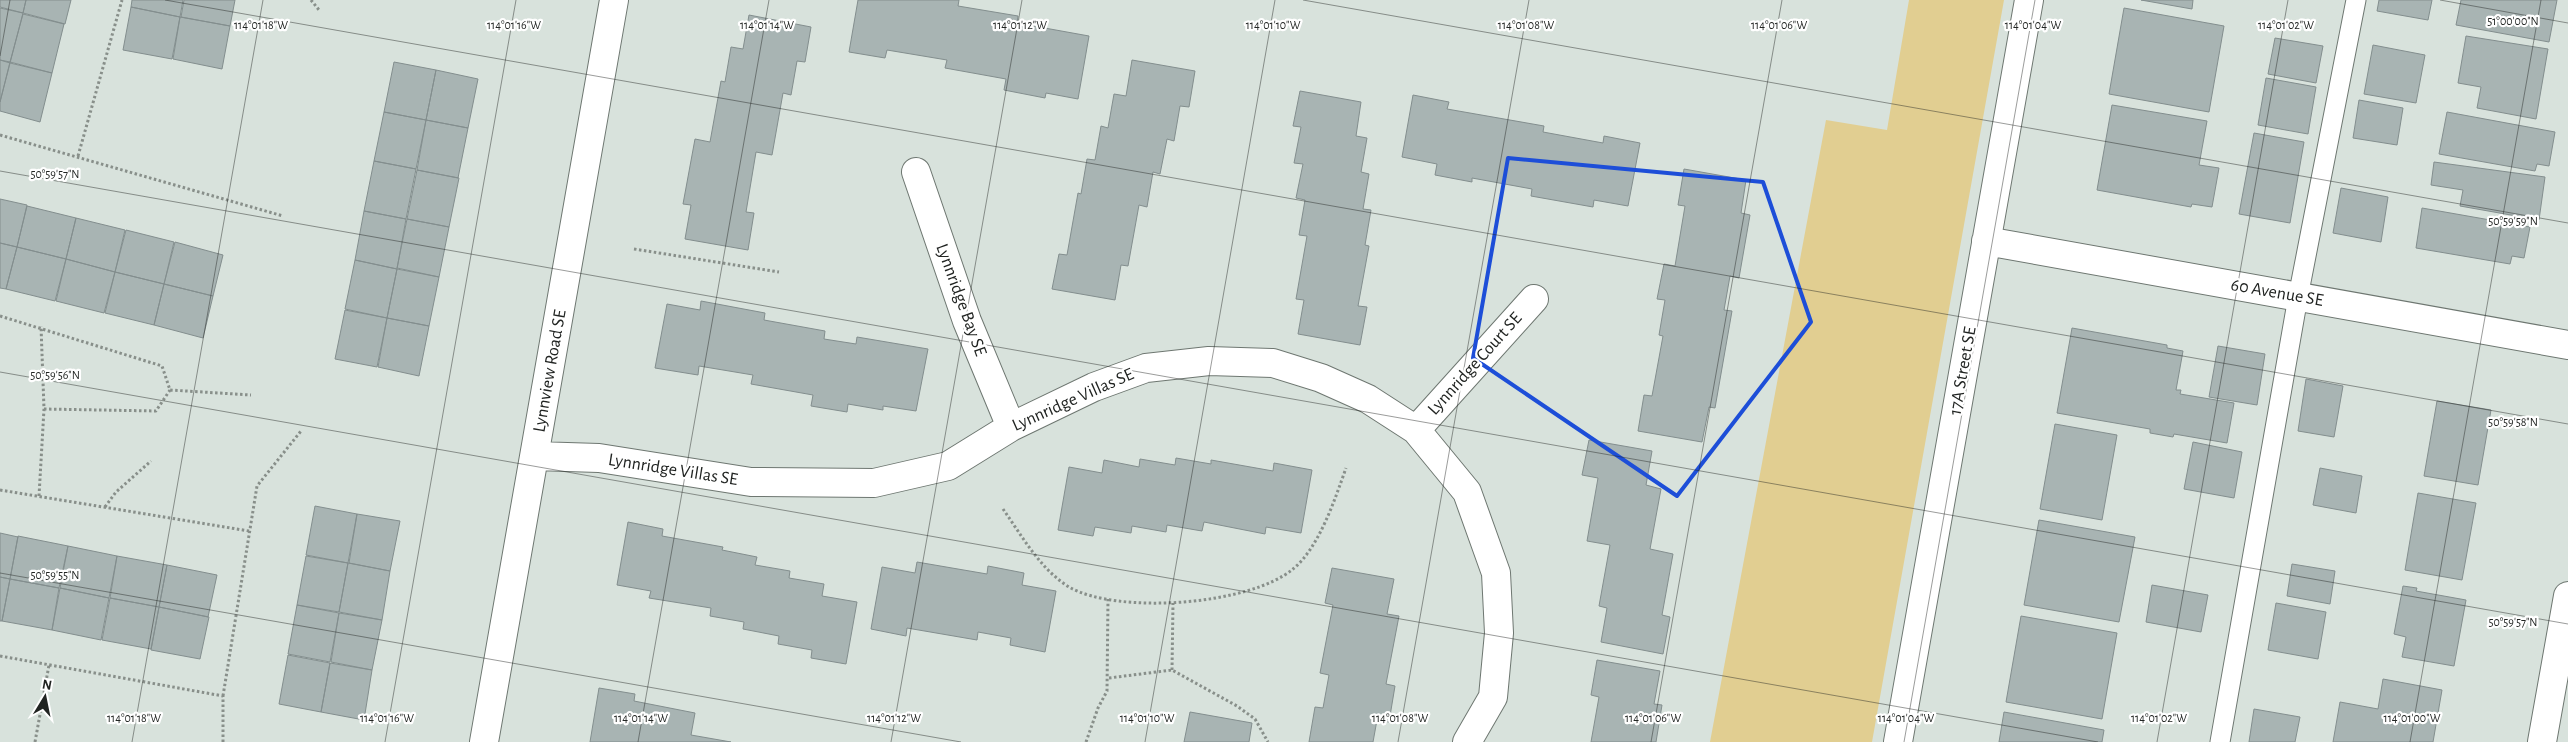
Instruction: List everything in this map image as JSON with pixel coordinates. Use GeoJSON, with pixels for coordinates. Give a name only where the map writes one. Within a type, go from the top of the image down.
{"type":"FeatureCollection","features":[{"type":"Feature","properties":{"kind":"street","name":"Lynnview Road SE"},"geometry":{"type":"LineString","coordinates":[[484,742],[614,0]]}},
{"type":"Feature","properties":{"kind":"street","name":"17A Street SE"},"geometry":{"type":"LineString","coordinates":[[1898,742],[2028,0]]}},
{"type":"Feature","properties":{"kind":"street","name":"Lynnridge Bay SE"},"geometry":{"type":"LineString","coordinates":[[916,172],[966,321],[1011,427]]}},
{"type":"Feature","properties":{"kind":"street","name":"60 Avenue SE"},"geometry":{"type":"LineString","coordinates":[[1986,241],[2568,345]]}},
{"type":"Feature","properties":{"kind":"street","name":"Lynnridge Court SE"},"geometry":{"type":"LineString","coordinates":[[1416,430],[1534,299]]}},
{"type":"Feature","properties":{"kind":"street","name":"Lynnridge Villas SE"},"geometry":{"type":"LineString","coordinates":[[535,456],[599,458],[750,482],[874,483],[948,466],[1011,427],[1094,386],[1146,368],[1209,361],[1273,363],[1322,378],[1368,399],[1416,430],[1467,492],[1496,573],[1499,633],[1493,697],[1468,742]]}},
{"type":"Feature","properties":{"kind":"street"},"geometry":{"type":"LineString","coordinates":[[2542,742],[2568,596]]}},
{"type":"Feature","properties":{"kind":"lane"},"geometry":{"type":"LineString","coordinates":[[2220,742],[2298,297],[2356,0]]}},
{"type":"Feature","properties":{"kind":"path"},"geometry":{"type":"LineString","coordinates":[[78,156],[122,0]]}},
{"type":"Feature","properties":{"kind":"path"},"geometry":{"type":"LineString","coordinates":[[312,0],[319,10]]}},
{"type":"Feature","properties":{"kind":"path"},"geometry":{"type":"LineString","coordinates":[[0,136],[78,156],[283,216]]}},
{"type":"Feature","properties":{"kind":"path"},"geometry":{"type":"LineString","coordinates":[[634,249],[779,272]]}},
{"type":"Feature","properties":{"kind":"path"},"geometry":{"type":"LineString","coordinates":[[0,316],[41,326],[162,366],[170,390]]}},
{"type":"Feature","properties":{"kind":"path"},"geometry":{"type":"LineString","coordinates":[[39,496],[44,409],[41,326]]}},
{"type":"Feature","properties":{"kind":"path"},"geometry":{"type":"LineString","coordinates":[[170,390],[251,395]]}},
{"type":"Feature","properties":{"kind":"path"},"geometry":{"type":"LineString","coordinates":[[44,409],[156,411],[170,390]]}},
{"type":"Feature","properties":{"kind":"path"},"geometry":{"type":"LineString","coordinates":[[222,742],[223,696],[257,486],[301,431]]}},
{"type":"Feature","properties":{"kind":"path"},"geometry":{"type":"LineString","coordinates":[[105,507],[116,492],[151,461]]}},
{"type":"Feature","properties":{"kind":"path"},"geometry":{"type":"LineString","coordinates":[[1003,509],[1046,569],[1069,586],[1090,596],[1146,604],[1218,598],[1258,587],[1294,568],[1326,522],[1346,468]]}},
{"type":"Feature","properties":{"kind":"path"},"geometry":{"type":"LineString","coordinates":[[0,490],[249,531]]}},
{"type":"Feature","properties":{"kind":"path"},"geometry":{"type":"LineString","coordinates":[[1086,742],[1098,708],[1107,691],[1109,678],[1108,599]]}},
{"type":"Feature","properties":{"kind":"path"},"geometry":{"type":"LineString","coordinates":[[1172,670],[1173,603]]}},
{"type":"Feature","properties":{"kind":"path"},"geometry":{"type":"LineString","coordinates":[[0,656],[223,696]]}},
{"type":"Feature","properties":{"kind":"path"},"geometry":{"type":"LineString","coordinates":[[35,742],[49,665]]}},
{"type":"Feature","properties":{"kind":"path"},"geometry":{"type":"LineString","coordinates":[[1109,678],[1172,670],[1237,706],[1256,719],[1268,742]]}},
{"type":"Feature","properties":{"kind":"highlighted area"},"geometry":{"type":"Polygon","coordinates":[[[1508,158],[1763,182],[1811,322],[1677,496],[1473,358],[1508,158]]]}},
{"type":"Feature","properties":{"kind":"shaded area"},"geometry":{"type":"Polygon","coordinates":[[[1909,0],[2004,0],[1872,742],[1710,742],[1826,120],[1887,130],[1909,0]]]}},
{"type":"Feature","properties":{"kind":"building"},"geometry":{"type":"Polygon","coordinates":[[[0,0],[26,0],[23,13],[0,7],[0,0]]]}},
{"type":"Feature","properties":{"kind":"building"},"geometry":{"type":"Polygon","coordinates":[[[26,0],[71,0],[65,24],[23,13],[26,0]]]}},
{"type":"Feature","properties":{"kind":"building"},"geometry":{"type":"Polygon","coordinates":[[[132,0],[183,0],[180,17],[131,7],[132,0]]]}},
{"type":"Feature","properties":{"kind":"building"},"geometry":{"type":"Polygon","coordinates":[[[184,0],[235,0],[230,26],[181,17],[184,0]]]}},
{"type":"Feature","properties":{"kind":"building"},"geometry":{"type":"Polygon","coordinates":[[[858,0],[959,0],[958,6],[1018,16],[1017,23],[1089,36],[1078,99],[1046,93],[1045,98],[1004,90],[1006,79],[945,68],[947,60],[887,50],[885,58],[849,52],[858,0]]]}},
{"type":"Feature","properties":{"kind":"building"},"geometry":{"type":"Polygon","coordinates":[[[2141,0],[2193,0],[2192,9],[2141,0]]]}},
{"type":"Feature","properties":{"kind":"building"},"geometry":{"type":"Polygon","coordinates":[[[2379,0],[2432,0],[2428,20],[2377,11],[2379,0]]]}},
{"type":"Feature","properties":{"kind":"building"},"geometry":{"type":"Polygon","coordinates":[[[2461,0],[2557,0],[2549,42],[2456,25],[2461,0]]]}},
{"type":"Feature","properties":{"kind":"building"},"geometry":{"type":"Polygon","coordinates":[[[131,7],[180,17],[172,59],[123,50],[131,7]]]}},
{"type":"Feature","properties":{"kind":"building"},"geometry":{"type":"Polygon","coordinates":[[[0,8],[23,13],[10,63],[0,60],[0,8]]]}},
{"type":"Feature","properties":{"kind":"building"},"geometry":{"type":"Polygon","coordinates":[[[2124,8],[2224,26],[2209,112],[2109,94],[2124,8]]]}},
{"type":"Feature","properties":{"kind":"building"},"geometry":{"type":"Polygon","coordinates":[[[23,14],[64,24],[52,73],[10,62],[23,14]]]}},
{"type":"Feature","properties":{"kind":"building"},"geometry":{"type":"Polygon","coordinates":[[[749,15],[811,27],[805,62],[797,61],[791,95],[783,93],[772,155],[756,152],[746,212],[754,213],[748,250],[685,239],[691,205],[683,204],[695,139],[710,142],[721,81],[725,82],[731,47],[743,49],[749,15]]]}},
{"type":"Feature","properties":{"kind":"building"},"geometry":{"type":"Polygon","coordinates":[[[180,17],[230,26],[222,69],[173,59],[180,17]]]}},
{"type":"Feature","properties":{"kind":"building"},"geometry":{"type":"Polygon","coordinates":[[[2466,36],[2548,49],[2536,119],[2477,108],[2481,87],[2458,83],[2466,36]]]}},
{"type":"Feature","properties":{"kind":"building"},"geometry":{"type":"Polygon","coordinates":[[[2275,38],[2323,46],[2316,83],[2268,74],[2275,38]]]}},
{"type":"Feature","properties":{"kind":"building"},"geometry":{"type":"Polygon","coordinates":[[[2373,45],[2425,55],[2416,103],[2364,94],[2373,45]]]}},
{"type":"Feature","properties":{"kind":"building"},"geometry":{"type":"Polygon","coordinates":[[[0,60],[10,62],[0,102],[0,60]]]}},
{"type":"Feature","properties":{"kind":"building"},"geometry":{"type":"Polygon","coordinates":[[[1132,60],[1195,71],[1189,107],[1180,106],[1174,141],[1167,139],[1160,174],[1153,172],[1147,207],[1139,205],[1128,266],[1121,265],[1115,300],[1052,289],[1059,254],[1067,255],[1078,193],[1081,194],[1087,159],[1095,160],[1101,126],[1108,128],[1114,94],[1126,96],[1132,60]]]}},
{"type":"Feature","properties":{"kind":"building"},"geometry":{"type":"Polygon","coordinates":[[[394,62],[436,70],[426,120],[384,112],[394,62]]]}},
{"type":"Feature","properties":{"kind":"building"},"geometry":{"type":"Polygon","coordinates":[[[10,63],[52,73],[40,122],[0,111],[0,102],[10,63]]]}},
{"type":"Feature","properties":{"kind":"building"},"geometry":{"type":"Polygon","coordinates":[[[436,70],[478,79],[468,128],[426,120],[436,70]]]}},
{"type":"Feature","properties":{"kind":"building"},"geometry":{"type":"Polygon","coordinates":[[[2266,78],[2316,87],[2308,134],[2258,125],[2266,78]]]}},
{"type":"Feature","properties":{"kind":"building"},"geometry":{"type":"Polygon","coordinates":[[[1300,91],[1361,102],[1356,136],[1367,138],[1361,172],[1369,174],[1363,209],[1371,210],[1365,245],[1369,246],[1358,306],[1367,307],[1360,345],[1298,334],[1304,300],[1296,299],[1307,236],[1299,235],[1305,200],[1296,198],[1303,164],[1294,163],[1301,127],[1293,126],[1300,91]]]}},
{"type":"Feature","properties":{"kind":"building"},"geometry":{"type":"Polygon","coordinates":[[[1413,95],[1449,102],[1447,109],[1544,126],[1543,132],[1603,143],[1604,136],[1640,143],[1628,206],[1594,200],[1593,207],[1531,196],[1532,189],[1472,178],[1472,182],[1435,175],[1437,164],[1402,157],[1413,95]]]}},
{"type":"Feature","properties":{"kind":"building"},"geometry":{"type":"Polygon","coordinates":[[[2359,100],[2403,108],[2397,145],[2353,138],[2359,100]]]}},
{"type":"Feature","properties":{"kind":"building"},"geometry":{"type":"Polygon","coordinates":[[[2112,105],[2207,121],[2199,165],[2219,168],[2212,207],[2192,204],[2191,207],[2097,190],[2112,105]]]}},
{"type":"Feature","properties":{"kind":"building"},"geometry":{"type":"Polygon","coordinates":[[[384,112],[426,120],[416,169],[374,161],[384,112]]]}},
{"type":"Feature","properties":{"kind":"building"},"geometry":{"type":"Polygon","coordinates":[[[2447,112],[2555,132],[2549,166],[2537,164],[2535,171],[2439,154],[2447,112]]]}},
{"type":"Feature","properties":{"kind":"building"},"geometry":{"type":"Polygon","coordinates":[[[426,120],[468,128],[458,178],[417,170],[426,120]]]}},
{"type":"Feature","properties":{"kind":"building"},"geometry":{"type":"Polygon","coordinates":[[[2254,133],[2304,142],[2290,223],[2239,214],[2254,133]]]}},
{"type":"Feature","properties":{"kind":"building"},"geometry":{"type":"Polygon","coordinates":[[[374,161],[416,169],[406,219],[364,211],[374,161]]]}},
{"type":"Feature","properties":{"kind":"building"},"geometry":{"type":"Polygon","coordinates":[[[2434,162],[2545,177],[2539,220],[2460,206],[2463,190],[2431,185],[2434,162]]]}},
{"type":"Feature","properties":{"kind":"building"},"geometry":{"type":"Polygon","coordinates":[[[1684,169],[1746,180],[1741,213],[1750,215],[1739,278],[1730,276],[1724,310],[1732,311],[1715,408],[1709,407],[1702,442],[1638,431],[1644,395],[1652,396],[1663,336],[1659,335],[1665,300],[1657,299],[1664,264],[1675,266],[1685,206],[1678,205],[1684,169]]]}},
{"type":"Feature","properties":{"kind":"building"},"geometry":{"type":"Polygon","coordinates":[[[417,170],[459,178],[449,227],[407,219],[417,170]]]}},
{"type":"Feature","properties":{"kind":"building"},"geometry":{"type":"Polygon","coordinates":[[[2341,188],[2388,197],[2381,242],[2333,233],[2341,188]]]}},
{"type":"Feature","properties":{"kind":"building"},"geometry":{"type":"Polygon","coordinates":[[[0,199],[27,205],[17,247],[0,243],[0,199]]]}},
{"type":"Feature","properties":{"kind":"building"},"geometry":{"type":"Polygon","coordinates":[[[27,206],[76,218],[66,259],[17,247],[27,206]]]}},
{"type":"Feature","properties":{"kind":"building"},"geometry":{"type":"Polygon","coordinates":[[[2422,208],[2530,227],[2524,258],[2512,256],[2510,264],[2416,248],[2422,208]]]}},
{"type":"Feature","properties":{"kind":"building"},"geometry":{"type":"Polygon","coordinates":[[[364,211],[406,219],[397,269],[355,260],[364,211]]]}},
{"type":"Feature","properties":{"kind":"building"},"geometry":{"type":"Polygon","coordinates":[[[76,218],[125,230],[115,272],[66,259],[76,218]]]}},
{"type":"Feature","properties":{"kind":"building"},"geometry":{"type":"Polygon","coordinates":[[[407,219],[449,227],[439,277],[397,268],[407,219]]]}},
{"type":"Feature","properties":{"kind":"building"},"geometry":{"type":"Polygon","coordinates":[[[126,230],[174,242],[164,284],[115,272],[126,230]]]}},
{"type":"Feature","properties":{"kind":"building"},"geometry":{"type":"Polygon","coordinates":[[[175,242],[223,255],[213,296],[164,284],[175,242]]]}},
{"type":"Feature","properties":{"kind":"building"},"geometry":{"type":"Polygon","coordinates":[[[0,243],[17,247],[6,289],[0,288],[0,243]]]}},
{"type":"Feature","properties":{"kind":"building"},"geometry":{"type":"Polygon","coordinates":[[[17,247],[66,259],[55,301],[6,289],[17,247]]]}},
{"type":"Feature","properties":{"kind":"building"},"geometry":{"type":"Polygon","coordinates":[[[66,259],[115,272],[104,313],[56,301],[66,259]]]}},
{"type":"Feature","properties":{"kind":"building"},"geometry":{"type":"Polygon","coordinates":[[[355,260],[397,269],[387,318],[345,309],[355,260]]]}},
{"type":"Feature","properties":{"kind":"building"},"geometry":{"type":"Polygon","coordinates":[[[397,269],[439,277],[429,326],[387,318],[397,269]]]}},
{"type":"Feature","properties":{"kind":"building"},"geometry":{"type":"Polygon","coordinates":[[[115,272],[164,284],[154,325],[105,313],[115,272]]]}},
{"type":"Feature","properties":{"kind":"building"},"geometry":{"type":"Polygon","coordinates":[[[164,284],[213,296],[203,338],[154,325],[164,284]]]}},
{"type":"Feature","properties":{"kind":"building"},"geometry":{"type":"Polygon","coordinates":[[[701,301],[765,313],[764,320],[825,331],[824,339],[856,344],[857,337],[928,349],[916,411],[883,406],[883,410],[848,404],[847,412],[811,406],[813,395],[751,384],[753,375],[699,366],[698,375],[655,368],[667,304],[700,310],[701,301]]]}},
{"type":"Feature","properties":{"kind":"building"},"geometry":{"type":"Polygon","coordinates":[[[345,310],[387,318],[377,367],[335,359],[345,310]]]}},
{"type":"Feature","properties":{"kind":"building"},"geometry":{"type":"Polygon","coordinates":[[[387,318],[429,326],[419,376],[378,367],[387,318]]]}},
{"type":"Feature","properties":{"kind":"building"},"geometry":{"type":"Polygon","coordinates":[[[2072,328],[2167,345],[2167,348],[2183,351],[2176,390],[2181,390],[2180,394],[2234,403],[2227,443],[2174,434],[2173,437],[2150,433],[2150,429],[2057,413],[2072,328]]]}},
{"type":"Feature","properties":{"kind":"building"},"geometry":{"type":"Polygon","coordinates":[[[2218,346],[2265,354],[2257,405],[2209,397],[2218,346]]]}},
{"type":"Feature","properties":{"kind":"building"},"geometry":{"type":"Polygon","coordinates":[[[2306,379],[2343,386],[2334,437],[2298,431],[2306,379]]]}},
{"type":"Feature","properties":{"kind":"building"},"geometry":{"type":"Polygon","coordinates":[[[2437,401],[2491,410],[2478,485],[2424,476],[2437,401]]]}},
{"type":"Feature","properties":{"kind":"building"},"geometry":{"type":"Polygon","coordinates":[[[2055,424],[2117,435],[2102,520],[2040,509],[2055,424]]]}},
{"type":"Feature","properties":{"kind":"building"},"geometry":{"type":"Polygon","coordinates":[[[1589,440],[1652,451],[1646,485],[1661,489],[1650,549],[1673,554],[1662,615],[1670,617],[1663,654],[1601,642],[1607,608],[1599,606],[1610,545],[1587,541],[1598,478],[1582,475],[1589,440]]]}},
{"type":"Feature","properties":{"kind":"building"},"geometry":{"type":"Polygon","coordinates":[[[2193,442],[2242,452],[2234,498],[2184,489],[2193,442]]]}},
{"type":"Feature","properties":{"kind":"building"},"geometry":{"type":"Polygon","coordinates":[[[1176,458],[1211,464],[1211,460],[1273,471],[1274,463],[1312,470],[1301,533],[1266,527],[1265,534],[1204,522],[1202,531],[1167,525],[1166,532],[1132,526],[1131,533],[1095,527],[1093,536],[1058,530],[1069,467],[1102,473],[1104,460],[1139,467],[1140,459],[1175,465],[1176,458]]]}},
{"type":"Feature","properties":{"kind":"building"},"geometry":{"type":"Polygon","coordinates":[[[2320,468],[2362,476],[2356,513],[2313,505],[2320,468]]]}},
{"type":"Feature","properties":{"kind":"building"},"geometry":{"type":"Polygon","coordinates":[[[2418,493],[2476,503],[2462,580],[2405,570],[2418,493]]]}},
{"type":"Feature","properties":{"kind":"building"},"geometry":{"type":"Polygon","coordinates":[[[315,506],[357,514],[348,563],[306,555],[315,506]]]}},
{"type":"Feature","properties":{"kind":"building"},"geometry":{"type":"Polygon","coordinates":[[[357,514],[400,521],[390,571],[349,563],[357,514]]]}},
{"type":"Feature","properties":{"kind":"building"},"geometry":{"type":"Polygon","coordinates":[[[2039,520],[2135,537],[2119,622],[2024,605],[2039,520]]]}},
{"type":"Feature","properties":{"kind":"building"},"geometry":{"type":"Polygon","coordinates":[[[628,522],[663,529],[662,536],[723,547],[722,550],[757,557],[755,565],[790,571],[789,578],[824,584],[822,596],[857,602],[846,664],[811,658],[812,650],[778,644],[779,636],[743,629],[744,622],[710,616],[711,608],[649,598],[651,591],[617,585],[628,522]]]}},
{"type":"Feature","properties":{"kind":"building"},"geometry":{"type":"Polygon","coordinates":[[[0,533],[18,537],[10,579],[0,577],[0,533]]]}},
{"type":"Feature","properties":{"kind":"building"},"geometry":{"type":"Polygon","coordinates":[[[18,536],[68,546],[59,588],[10,579],[18,536]]]}},
{"type":"Feature","properties":{"kind":"building"},"geometry":{"type":"Polygon","coordinates":[[[68,546],[117,556],[109,598],[60,588],[68,546]]]}},
{"type":"Feature","properties":{"kind":"building"},"geometry":{"type":"Polygon","coordinates":[[[117,556],[167,565],[159,607],[110,598],[117,556]]]}},
{"type":"Feature","properties":{"kind":"building"},"geometry":{"type":"Polygon","coordinates":[[[306,556],[348,563],[339,612],[297,605],[306,556]]]}},
{"type":"Feature","properties":{"kind":"building"},"geometry":{"type":"Polygon","coordinates":[[[917,562],[987,574],[988,566],[1024,573],[1022,585],[1056,591],[1045,652],[1010,645],[1011,638],[978,632],[977,640],[907,628],[906,636],[871,629],[882,567],[915,573],[917,562]]]}},
{"type":"Feature","properties":{"kind":"building"},"geometry":{"type":"Polygon","coordinates":[[[348,563],[390,571],[382,620],[339,612],[348,563]]]}},
{"type":"Feature","properties":{"kind":"building"},"geometry":{"type":"Polygon","coordinates":[[[2292,564],[2335,571],[2330,604],[2287,596],[2292,564]]]}},
{"type":"Feature","properties":{"kind":"building"},"geometry":{"type":"Polygon","coordinates":[[[167,565],[217,575],[208,617],[159,607],[167,565]]]}},
{"type":"Feature","properties":{"kind":"building"},"geometry":{"type":"Polygon","coordinates":[[[1332,568],[1394,579],[1387,614],[1399,616],[1386,684],[1395,686],[1389,722],[1377,720],[1373,742],[1309,742],[1315,707],[1323,708],[1329,675],[1320,673],[1333,605],[1325,603],[1332,568]]]}},
{"type":"Feature","properties":{"kind":"building"},"geometry":{"type":"Polygon","coordinates":[[[0,577],[10,579],[2,621],[0,621],[0,577]]]}},
{"type":"Feature","properties":{"kind":"building"},"geometry":{"type":"Polygon","coordinates":[[[10,579],[59,588],[52,630],[2,621],[10,579]]]}},
{"type":"Feature","properties":{"kind":"building"},"geometry":{"type":"Polygon","coordinates":[[[2152,585],[2208,595],[2201,632],[2146,622],[2152,585]]]}},
{"type":"Feature","properties":{"kind":"building"},"geometry":{"type":"Polygon","coordinates":[[[2403,586],[2417,588],[2416,591],[2466,600],[2454,666],[2402,657],[2406,637],[2394,634],[2403,586]]]}},
{"type":"Feature","properties":{"kind":"building"},"geometry":{"type":"Polygon","coordinates":[[[60,588],[109,598],[101,640],[52,630],[60,588]]]}},
{"type":"Feature","properties":{"kind":"building"},"geometry":{"type":"Polygon","coordinates":[[[110,598],[159,607],[151,649],[102,640],[110,598]]]}},
{"type":"Feature","properties":{"kind":"building"},"geometry":{"type":"Polygon","coordinates":[[[2276,603],[2326,612],[2318,659],[2268,650],[2276,603]]]}},
{"type":"Feature","properties":{"kind":"building"},"geometry":{"type":"Polygon","coordinates":[[[297,605],[339,613],[330,662],[288,654],[297,605]]]}},
{"type":"Feature","properties":{"kind":"building"},"geometry":{"type":"Polygon","coordinates":[[[159,607],[209,617],[200,659],[151,650],[159,607]]]}},
{"type":"Feature","properties":{"kind":"building"},"geometry":{"type":"Polygon","coordinates":[[[339,613],[382,620],[372,670],[331,662],[339,613]]]}},
{"type":"Feature","properties":{"kind":"building"},"geometry":{"type":"Polygon","coordinates":[[[2021,616],[2117,633],[2102,719],[2006,702],[2021,616]]]}},
{"type":"Feature","properties":{"kind":"building"},"geometry":{"type":"Polygon","coordinates":[[[288,655],[330,663],[321,712],[279,704],[288,655]]]}},
{"type":"Feature","properties":{"kind":"building"},"geometry":{"type":"Polygon","coordinates":[[[1597,660],[1660,671],[1654,704],[1662,705],[1656,742],[1591,742],[1599,697],[1591,695],[1597,660]]]}},
{"type":"Feature","properties":{"kind":"building"},"geometry":{"type":"Polygon","coordinates":[[[330,663],[372,670],[364,720],[321,712],[330,663]]]}},
{"type":"Feature","properties":{"kind":"building"},"geometry":{"type":"Polygon","coordinates":[[[2383,679],[2442,690],[2433,742],[2333,742],[2340,702],[2378,709],[2383,679]]]}},
{"type":"Feature","properties":{"kind":"building"},"geometry":{"type":"Polygon","coordinates":[[[599,688],[635,694],[634,701],[695,713],[691,735],[731,742],[590,742],[599,688]]]}},
{"type":"Feature","properties":{"kind":"building"},"geometry":{"type":"Polygon","coordinates":[[[2254,709],[2300,717],[2295,742],[2249,742],[2254,709]]]}},
{"type":"Feature","properties":{"kind":"building"},"geometry":{"type":"Polygon","coordinates":[[[1190,712],[1252,723],[1249,742],[1184,742],[1190,712]]]}},
{"type":"Feature","properties":{"kind":"building"},"geometry":{"type":"Polygon","coordinates":[[[2004,712],[2104,730],[2102,742],[1999,742],[2004,712]]]}}]}
